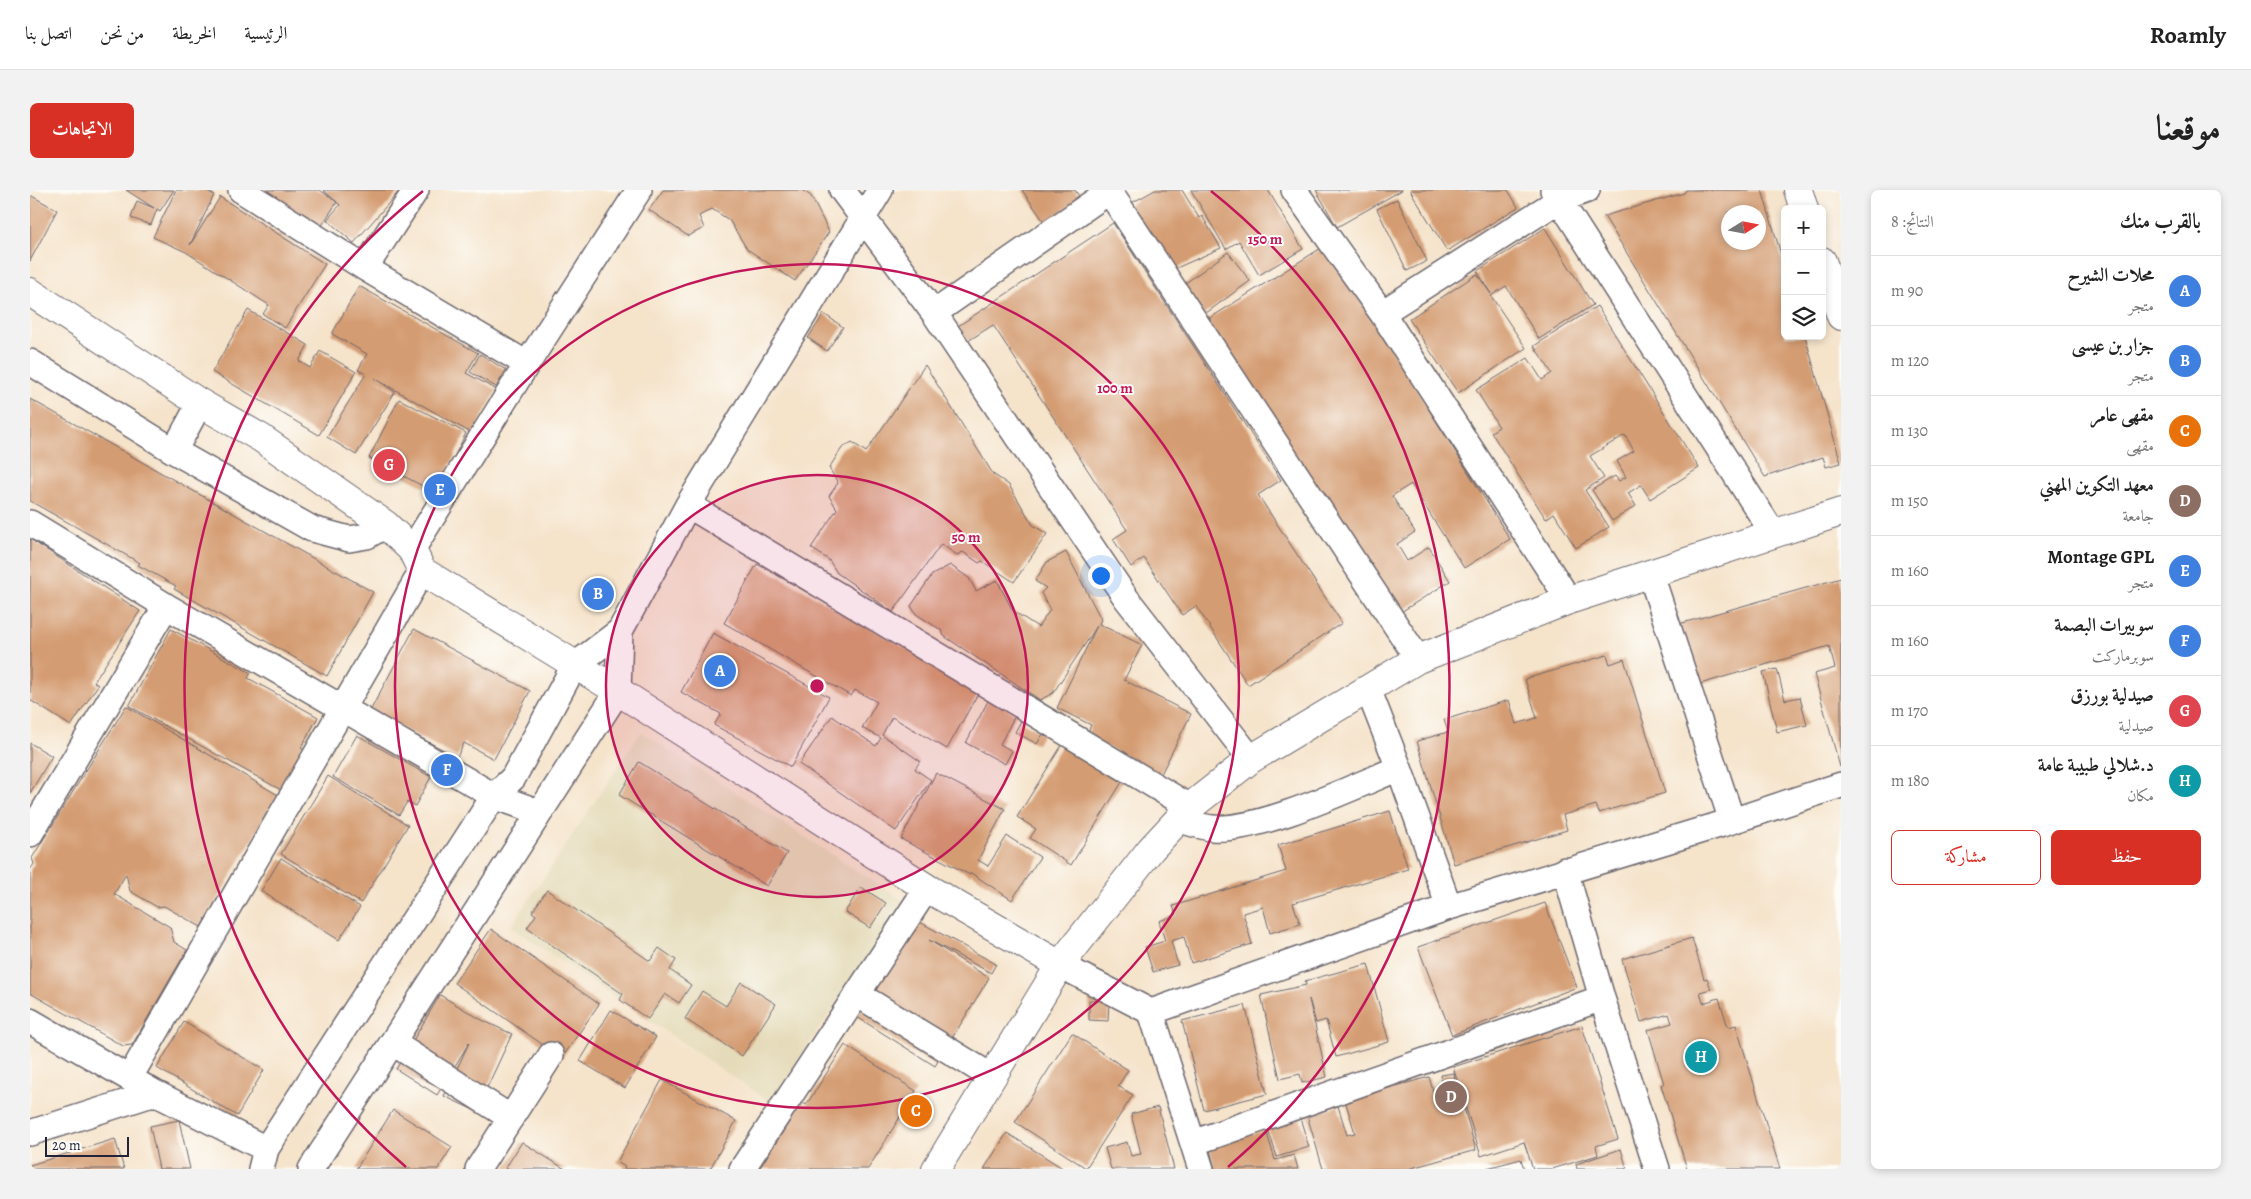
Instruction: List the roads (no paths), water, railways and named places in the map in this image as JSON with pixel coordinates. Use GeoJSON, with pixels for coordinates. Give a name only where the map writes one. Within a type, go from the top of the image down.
{"type":"FeatureCollection","features":[{"type":"Feature","properties":{"kind":"main road"},"geometry":{"type":"LineString","coordinates":[[1798,190],[1803,205]]}},
{"type":"Feature","properties":{"kind":"main road"},"geometry":{"type":"LineString","coordinates":[[1826,273],[1841,316]]}},
{"type":"Feature","properties":{"kind":"main road"},"geometry":{"type":"LineString","coordinates":[[30,292],[200,403],[261,438],[386,526],[417,561],[574,666],[618,691],[927,888],[1060,965]]}},
{"type":"Feature","properties":{"kind":"main road"},"geometry":{"type":"LineString","coordinates":[[936,1169],[1060,965],[1151,849],[1184,813],[1251,759],[1418,659],[1569,600],[1841,512]]}},
{"type":"Feature","properties":{"kind":"street"},"geometry":{"type":"LineString","coordinates":[[242,190],[366,268],[527,364]]}},
{"type":"Feature","properties":{"kind":"street"},"geometry":{"type":"LineString","coordinates":[[366,268],[416,190]]}},
{"type":"Feature","properties":{"kind":"street"},"geometry":{"type":"LineString","coordinates":[[130,1078],[344,709],[417,561],[527,364],[639,190]]}},
{"type":"Feature","properties":{"kind":"street"},"geometry":{"type":"LineString","coordinates":[[842,190],[934,313],[1126,598],[1251,759]]}},
{"type":"Feature","properties":{"kind":"street"},"geometry":{"type":"LineString","coordinates":[[30,1021],[130,1078],[263,1159],[494,796],[513,778],[574,666],[620,631],[688,505],[880,190]]}},
{"type":"Feature","properties":{"kind":"street"},"geometry":{"type":"LineString","coordinates":[[1294,190],[1382,313],[1569,600]]}},
{"type":"Feature","properties":{"kind":"street"},"geometry":{"type":"LineString","coordinates":[[1382,313],[1556,195],[1587,190]]}},
{"type":"Feature","properties":{"kind":"street"},"geometry":{"type":"LineString","coordinates":[[934,313],[1110,191],[1418,659]]}},
{"type":"Feature","properties":{"kind":"street"},"geometry":{"type":"LineString","coordinates":[[1556,195],[1773,533]]}},
{"type":"Feature","properties":{"kind":"street"},"geometry":{"type":"LineString","coordinates":[[30,362],[174,451],[312,529],[349,539],[366,536],[386,526]]}},
{"type":"Feature","properties":{"kind":"street"},"geometry":{"type":"LineString","coordinates":[[174,451],[200,403]]}},
{"type":"Feature","properties":{"kind":"street"},"geometry":{"type":"LineString","coordinates":[[688,505],[1184,813],[1212,828],[1236,827],[1307,805],[1399,768]]}},
{"type":"Feature","properties":{"kind":"street"},"geometry":{"type":"LineString","coordinates":[[30,523],[166,606],[494,796],[539,812]]}},
{"type":"Feature","properties":{"kind":"street"},"geometry":{"type":"LineString","coordinates":[[1651,575],[1732,821]]}},
{"type":"Feature","properties":{"kind":"street"},"geometry":{"type":"LineString","coordinates":[[30,834],[166,606]]}},
{"type":"Feature","properties":{"kind":"street"},"geometry":{"type":"LineString","coordinates":[[311,1169],[618,691],[620,631]]}},
{"type":"Feature","properties":{"kind":"street"},"geometry":{"type":"LineString","coordinates":[[1368,689],[1399,768],[1449,908]]}},
{"type":"Feature","properties":{"kind":"street"},"geometry":{"type":"LineString","coordinates":[[1151,1012],[1449,908],[1565,870],[1732,821],[1841,785]]}},
{"type":"Feature","properties":{"kind":"street"},"geometry":{"type":"LineString","coordinates":[[1565,870],[1602,998],[1657,1169]]}},
{"type":"Feature","properties":{"kind":"street"},"geometry":{"type":"LineString","coordinates":[[742,1169],[927,888]]}},
{"type":"Feature","properties":{"kind":"street"},"geometry":{"type":"LineString","coordinates":[[1060,965],[1151,1012],[1201,1169]]}},
{"type":"Feature","properties":{"kind":"street"},"geometry":{"type":"LineString","coordinates":[[857,994],[992,1077]]}},
{"type":"Feature","properties":{"kind":"street"},"geometry":{"type":"LineString","coordinates":[[1194,1143],[1602,998]]}},
{"type":"Feature","properties":{"kind":"street"},"geometry":{"type":"LineString","coordinates":[[392,1043],[511,1118]]}},
{"type":"Feature","properties":{"kind":"street"},"geometry":{"type":"LineString","coordinates":[[478,1169],[551,1055]]}},
{"type":"Feature","properties":{"kind":"street"},"geometry":{"type":"LineString","coordinates":[[30,1133],[155,1093]]}},
{"type":"Feature","properties":{"kind":"place","name":"صيدلية بورزق"},"geometry":{"type":"Point","coordinates":[389,465]}},
{"type":"Feature","properties":{"kind":"place","name":"Montage GPL"},"geometry":{"type":"Point","coordinates":[440,490]}},
{"type":"Feature","properties":{"kind":"place","name":"جزار بن عيسى"},"geometry":{"type":"Point","coordinates":[598,594]}},
{"type":"Feature","properties":{"kind":"place","name":"محلات الشيرح"},"geometry":{"type":"Point","coordinates":[720,671]}},
{"type":"Feature","properties":{"kind":"place","name":"سوبيرات البصمة"},"geometry":{"type":"Point","coordinates":[447,770]}},
{"type":"Feature","properties":{"kind":"place","name":"د.شلالي طبيبة عامة"},"geometry":{"type":"Point","coordinates":[1701,1057]}},
{"type":"Feature","properties":{"kind":"place","name":"معهد التكوين المهني"},"geometry":{"type":"Point","coordinates":[1451,1097]}},
{"type":"Feature","properties":{"kind":"place","name":"مقهى عامر"},"geometry":{"type":"Point","coordinates":[916,1111]}}]}
